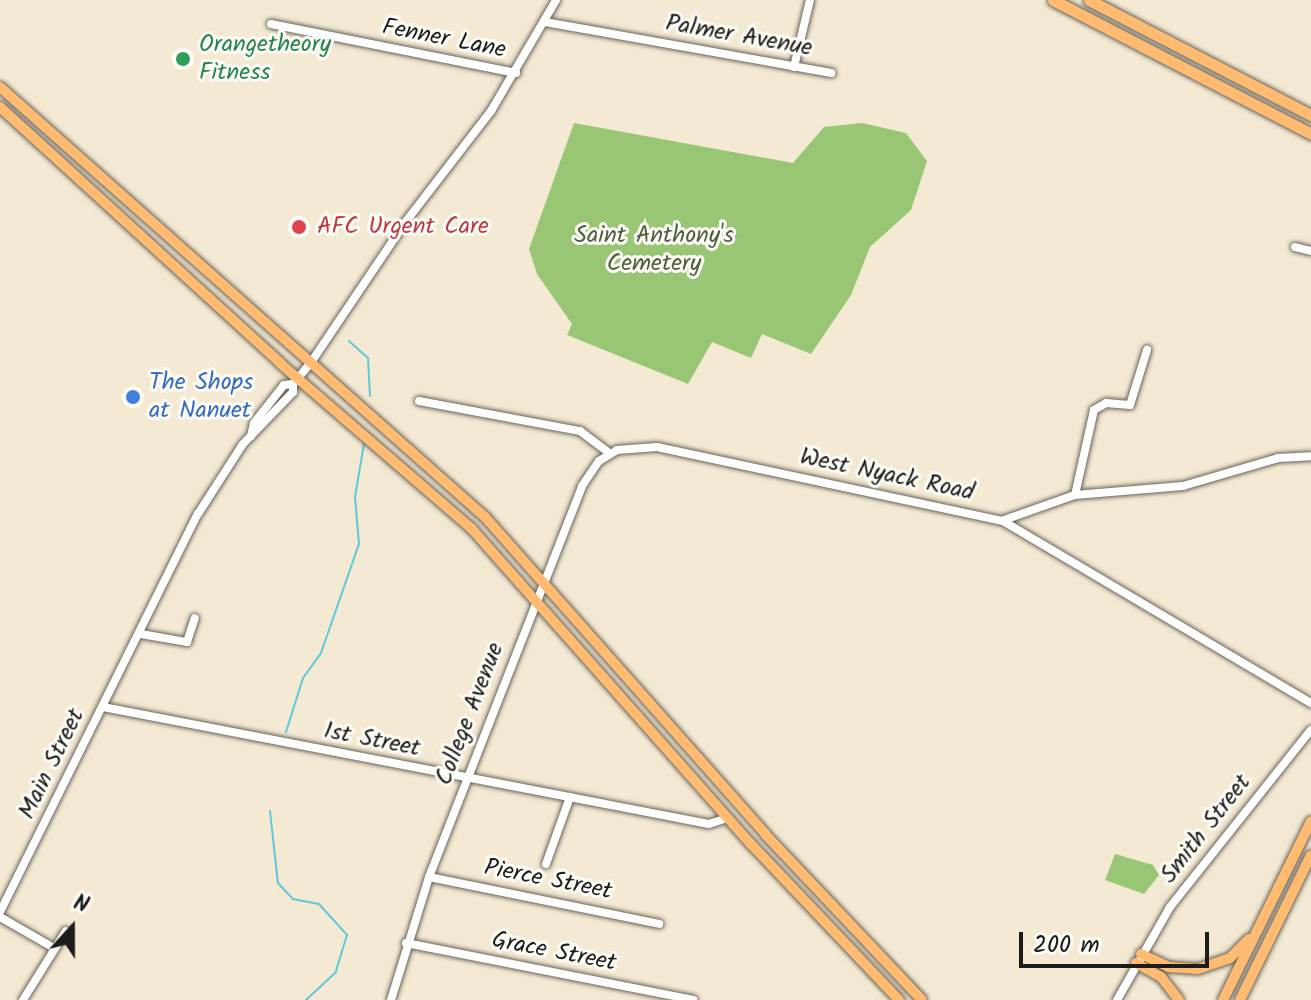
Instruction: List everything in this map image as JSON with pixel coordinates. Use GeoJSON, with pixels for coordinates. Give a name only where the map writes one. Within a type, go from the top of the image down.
{"type":"FeatureCollection","features":[{"type":"Feature","properties":{"kind":"highway"},"geometry":{"type":"LineString","coordinates":[[1053,0],[1311,134]]}},
{"type":"Feature","properties":{"kind":"highway"},"geometry":{"type":"LineString","coordinates":[[1089,0],[1311,115]]}},
{"type":"Feature","properties":{"kind":"main road"},"geometry":{"type":"LineString","coordinates":[[0,87],[460,494],[545,580],[765,834],[922,1000]]}},
{"type":"Feature","properties":{"kind":"main road"},"geometry":{"type":"LineString","coordinates":[[0,107],[295,382],[456,514],[537,599],[728,818],[899,1000]]}},
{"type":"Feature","properties":{"kind":"main road"},"geometry":{"type":"LineString","coordinates":[[1223,1000],[1311,821]]}},
{"type":"Feature","properties":{"kind":"main road"},"geometry":{"type":"LineString","coordinates":[[1241,1000],[1311,855]]}},
{"type":"Feature","properties":{"kind":"main road"},"geometry":{"type":"LineString","coordinates":[[1138,959],[1180,970],[1223,962],[1248,940],[1287,875]]}},
{"type":"Feature","properties":{"kind":"main road"},"geometry":{"type":"LineString","coordinates":[[1138,959],[1161,977],[1179,1000]]}},
{"type":"Feature","properties":{"kind":"street","name":"Main Street"},"geometry":{"type":"LineString","coordinates":[[0,914],[198,514],[251,436],[293,392],[295,382],[404,224],[516,73],[556,0]]}},
{"type":"Feature","properties":{"kind":"street"},"geometry":{"type":"LineString","coordinates":[[794,67],[810,0]]}},
{"type":"Feature","properties":{"kind":"street","name":"Palmer Avenue"},"geometry":{"type":"LineString","coordinates":[[545,22],[831,73]]}},
{"type":"Feature","properties":{"kind":"street","name":"Fenner Lane"},"geometry":{"type":"LineString","coordinates":[[271,24],[516,73]]}},
{"type":"Feature","properties":{"kind":"street"},"geometry":{"type":"LineString","coordinates":[[1295,247],[1311,251]]}},
{"type":"Feature","properties":{"kind":"street"},"geometry":{"type":"LineString","coordinates":[[1075,495],[1094,410],[1106,403],[1130,405],[1147,350]]}},
{"type":"Feature","properties":{"kind":"street"},"geometry":{"type":"LineString","coordinates":[[419,401],[580,431],[609,453]]}},
{"type":"Feature","properties":{"kind":"street","name":"West Nyack Road"},"geometry":{"type":"LineString","coordinates":[[609,453],[632,446],[657,447],[1003,521],[1311,703]]}},
{"type":"Feature","properties":{"kind":"street","name":"College Avenue"},"geometry":{"type":"LineString","coordinates":[[391,1000],[406,943],[429,877],[537,599],[586,479],[609,453]]}},
{"type":"Feature","properties":{"kind":"street"},"geometry":{"type":"LineString","coordinates":[[1003,521],[1075,495],[1183,486],[1278,458],[1311,456]]}},
{"type":"Feature","properties":{"kind":"street"},"geometry":{"type":"LineString","coordinates":[[141,634],[187,642],[195,618]]}},
{"type":"Feature","properties":{"kind":"street","name":"1st Street"},"geometry":{"type":"LineString","coordinates":[[103,707],[709,824],[728,818]]}},
{"type":"Feature","properties":{"kind":"street","name":"Smith Street"},"geometry":{"type":"LineString","coordinates":[[1117,1000],[1138,959],[1178,895],[1311,730]]}},
{"type":"Feature","properties":{"kind":"street"},"geometry":{"type":"LineString","coordinates":[[546,864],[570,797]]}},
{"type":"Feature","properties":{"kind":"street","name":"Pierce Street"},"geometry":{"type":"LineString","coordinates":[[429,877],[659,924]]}},
{"type":"Feature","properties":{"kind":"street"},"geometry":{"type":"LineString","coordinates":[[0,914],[54,948]]}},
{"type":"Feature","properties":{"kind":"street"},"geometry":{"type":"LineString","coordinates":[[23,1000],[66,931]]}},
{"type":"Feature","properties":{"kind":"street","name":"Grace Street"},"geometry":{"type":"LineString","coordinates":[[406,943],[693,1000]]}},
{"type":"Feature","properties":{"kind":"green space","name":"Saint Anthony's Cemetery"},"geometry":{"type":"Polygon","coordinates":[[[574,123],[793,163],[824,127],[862,123],[906,133],[927,161],[911,210],[870,247],[851,295],[811,354],[762,334],[751,358],[712,342],[688,384],[567,335],[572,324],[537,274],[529,249],[574,123]]]}},
{"type":"Feature","properties":{"kind":"green space"},"geometry":{"type":"Polygon","coordinates":[[[1115,854],[1153,865],[1159,875],[1144,894],[1105,880],[1115,854]]]}},
{"type":"Feature","properties":{"kind":"waterway"},"geometry":{"type":"LineString","coordinates":[[349,341],[368,358],[370,396]]}},
{"type":"Feature","properties":{"kind":"waterway"},"geometry":{"type":"LineString","coordinates":[[286,732],[303,678],[321,653],[359,544],[355,497],[364,444]]}},
{"type":"Feature","properties":{"kind":"waterway"},"geometry":{"type":"LineString","coordinates":[[270,811],[278,883],[293,899],[319,904],[347,935],[336,972],[306,1000]]}},
{"type":"Feature","properties":{"kind":"place","name":"Orangetheory Fitness"},"geometry":{"type":"Point","coordinates":[183,59]}},
{"type":"Feature","properties":{"kind":"place","name":"AFC Urgent Care"},"geometry":{"type":"Point","coordinates":[299,227]}},
{"type":"Feature","properties":{"kind":"place","name":"The Shops at Nanuet"},"geometry":{"type":"Point","coordinates":[133,397]}}]}
